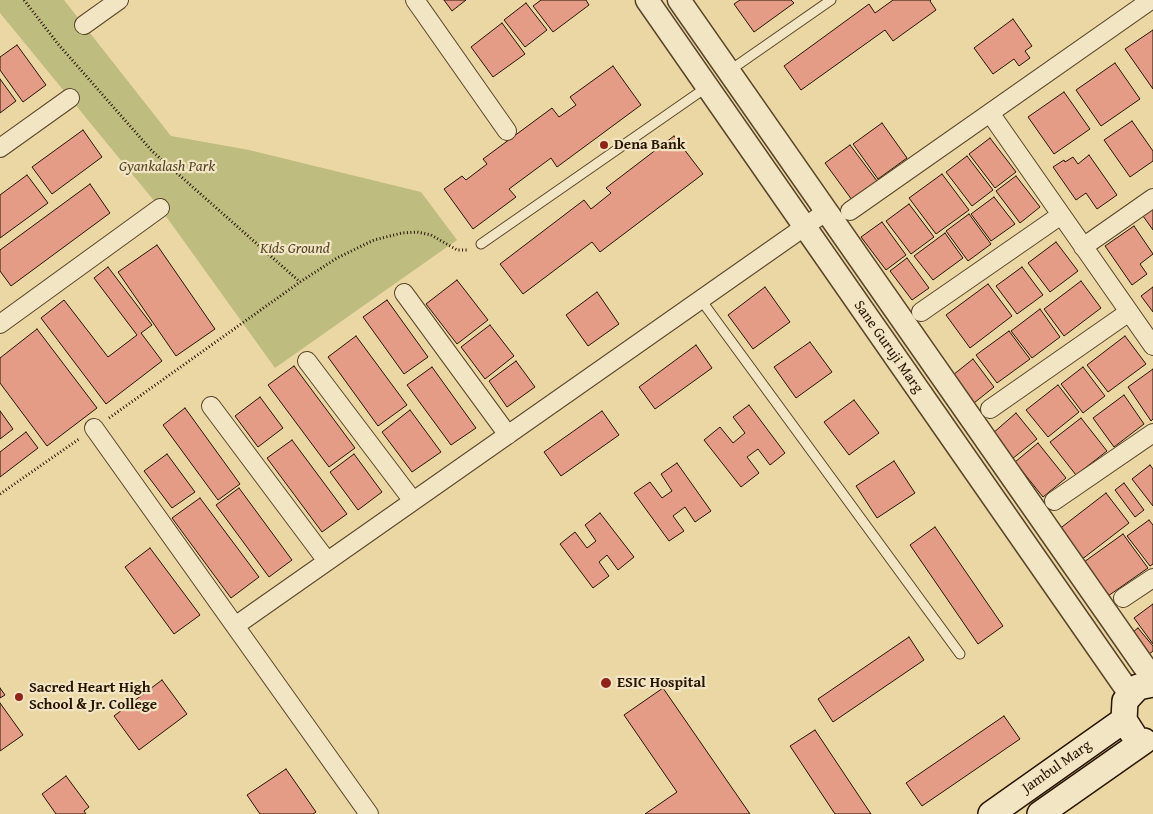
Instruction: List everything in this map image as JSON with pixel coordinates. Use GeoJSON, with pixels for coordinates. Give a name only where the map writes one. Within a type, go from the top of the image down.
{"type":"FeatureCollection","features":[{"type":"Feature","properties":{"kind":"main road"},"geometry":{"type":"LineString","coordinates":[[1148,742],[1135,736],[1124,720],[1125,702],[1138,687],[1153,684]]}},
{"type":"Feature","properties":{"kind":"main road","name":"Jambul Marg"},"geometry":{"type":"LineString","coordinates":[[991,814],[1124,720]]}},
{"type":"Feature","properties":{"kind":"main road","name":"Jambul Marg"},"geometry":{"type":"LineString","coordinates":[[1040,814],[1148,742]]}},
{"type":"Feature","properties":{"kind":"street"},"geometry":{"type":"LineString","coordinates":[[84,25],[119,0]]}},
{"type":"Feature","properties":{"kind":"street"},"geometry":{"type":"LineString","coordinates":[[415,0],[507,131]]}},
{"type":"Feature","properties":{"kind":"street","name":"Sane Guruji Marg"},"geometry":{"type":"LineString","coordinates":[[646,0],[1130,694]]}},
{"type":"Feature","properties":{"kind":"street","name":"Sane Guruji Marg"},"geometry":{"type":"LineString","coordinates":[[679,0],[1153,679]]}},
{"type":"Feature","properties":{"kind":"street"},"geometry":{"type":"LineString","coordinates":[[850,211],[1152,0]]}},
{"type":"Feature","properties":{"kind":"street"},"geometry":{"type":"LineString","coordinates":[[0,148],[70,98]]}},
{"type":"Feature","properties":{"kind":"street"},"geometry":{"type":"LineString","coordinates":[[990,113],[1153,346]]}},
{"type":"Feature","properties":{"kind":"street"},"geometry":{"type":"LineString","coordinates":[[1083,246],[1153,198]]}},
{"type":"Feature","properties":{"kind":"street"},"geometry":{"type":"LineString","coordinates":[[0,324],[160,208]]}},
{"type":"Feature","properties":{"kind":"street"},"geometry":{"type":"LineString","coordinates":[[235,626],[827,212]]}},
{"type":"Feature","properties":{"kind":"street"},"geometry":{"type":"LineString","coordinates":[[921,312],[1061,215]]}},
{"type":"Feature","properties":{"kind":"street"},"geometry":{"type":"LineString","coordinates":[[404,292],[508,434]]}},
{"type":"Feature","properties":{"kind":"street"},"geometry":{"type":"LineString","coordinates":[[990,409],[1129,312]]}},
{"type":"Feature","properties":{"kind":"street"},"geometry":{"type":"LineString","coordinates":[[307,361],[414,501]]}},
{"type":"Feature","properties":{"kind":"street"},"geometry":{"type":"LineString","coordinates":[[210,406],[327,561]]}},
{"type":"Feature","properties":{"kind":"street"},"geometry":{"type":"LineString","coordinates":[[94,428],[369,814]]}},
{"type":"Feature","properties":{"kind":"street"},"geometry":{"type":"LineString","coordinates":[[1054,501],[1153,433]]}},
{"type":"Feature","properties":{"kind":"street"},"geometry":{"type":"LineString","coordinates":[[1123,598],[1153,578]]}},
{"type":"Feature","properties":{"kind":"lane"},"geometry":{"type":"LineString","coordinates":[[729,71],[831,0]]}},
{"type":"Feature","properties":{"kind":"lane"},"geometry":{"type":"LineString","coordinates":[[482,244],[707,87]]}},
{"type":"Feature","properties":{"kind":"lane"},"geometry":{"type":"LineString","coordinates":[[701,300],[960,654]]}},
{"type":"Feature","properties":{"kind":"path"},"geometry":{"type":"LineString","coordinates":[[24,0],[58,44],[152,151],[300,282]]}},
{"type":"Feature","properties":{"kind":"path"},"geometry":{"type":"LineString","coordinates":[[0,494],[300,282],[337,258],[374,240],[402,233],[417,232],[431,235],[457,250],[470,250],[482,244]]}},
{"type":"Feature","properties":{"kind":"green space","name":"Kids Ground"},"geometry":{"type":"Polygon","coordinates":[[[0,0],[64,0],[171,136],[249,150],[421,192],[457,240],[275,368],[160,208],[0,13],[0,0]]]}},
{"type":"Feature","properties":{"kind":"building"},"geometry":{"type":"Polygon","coordinates":[[[444,0],[466,0],[452,11],[444,0]]]}},
{"type":"Feature","properties":{"kind":"building"},"geometry":{"type":"Polygon","coordinates":[[[541,0],[586,0],[589,5],[553,32],[533,6],[541,0]]]}},
{"type":"Feature","properties":{"kind":"building"},"geometry":{"type":"Polygon","coordinates":[[[740,0],[791,0],[794,3],[754,32],[734,4],[740,0]]]}},
{"type":"Feature","properties":{"kind":"building"},"geometry":{"type":"Polygon","coordinates":[[[893,0],[931,0],[936,10],[893,41],[885,30],[801,90],[784,66],[869,4],[875,13],[893,0]]]}},
{"type":"Feature","properties":{"kind":"building"},"geometry":{"type":"Polygon","coordinates":[[[526,3],[547,30],[525,47],[504,20],[526,3]]]}},
{"type":"Feature","properties":{"kind":"building"},"geometry":{"type":"Polygon","coordinates":[[[1013,19],[1032,46],[1025,51],[1030,58],[1019,66],[1014,59],[993,74],[974,48],[1013,19]]]}},
{"type":"Feature","properties":{"kind":"building"},"geometry":{"type":"Polygon","coordinates":[[[502,23],[525,54],[493,77],[471,47],[502,23]]]}},
{"type":"Feature","properties":{"kind":"building"},"geometry":{"type":"Polygon","coordinates":[[[1153,30],[1153,89],[1125,49],[1153,30]]]}},
{"type":"Feature","properties":{"kind":"building"},"geometry":{"type":"Polygon","coordinates":[[[17,45],[46,85],[23,102],[0,70],[0,57],[17,45]]]}},
{"type":"Feature","properties":{"kind":"building"},"geometry":{"type":"Polygon","coordinates":[[[1115,63],[1140,99],[1101,126],[1076,90],[1115,63]]]}},
{"type":"Feature","properties":{"kind":"building"},"geometry":{"type":"Polygon","coordinates":[[[613,66],[641,105],[557,167],[551,158],[509,189],[516,197],[473,229],[444,189],[462,176],[466,180],[487,164],[483,159],[552,108],[559,117],[576,105],[570,97],[613,66]]]}},
{"type":"Feature","properties":{"kind":"building"},"geometry":{"type":"Polygon","coordinates":[[[0,79],[16,101],[0,113],[0,79]]]}},
{"type":"Feature","properties":{"kind":"building"},"geometry":{"type":"Polygon","coordinates":[[[1064,92],[1090,129],[1054,154],[1028,117],[1064,92]]]}},
{"type":"Feature","properties":{"kind":"building"},"geometry":{"type":"Polygon","coordinates":[[[1132,121],[1153,151],[1153,161],[1130,177],[1104,140],[1132,121]]]}},
{"type":"Feature","properties":{"kind":"building"},"geometry":{"type":"Polygon","coordinates":[[[882,123],[907,158],[878,179],[853,144],[882,123]]]}},
{"type":"Feature","properties":{"kind":"building"},"geometry":{"type":"Polygon","coordinates":[[[83,130],[102,157],[52,194],[32,167],[83,130]]]}},
{"type":"Feature","properties":{"kind":"building"},"geometry":{"type":"Polygon","coordinates":[[[674,136],[703,174],[600,252],[592,242],[523,294],[500,264],[584,200],[591,209],[611,193],[606,188],[674,136]]]}},
{"type":"Feature","properties":{"kind":"building"},"geometry":{"type":"Polygon","coordinates":[[[990,138],[1016,172],[995,188],[969,154],[990,138]]]}},
{"type":"Feature","properties":{"kind":"building"},"geometry":{"type":"Polygon","coordinates":[[[850,145],[877,181],[852,200],[825,163],[850,145]]]}},
{"type":"Feature","properties":{"kind":"building"},"geometry":{"type":"Polygon","coordinates":[[[1089,155],[1117,195],[1097,209],[1086,193],[1076,200],[1053,167],[1073,157],[1078,164],[1089,155]]]}},
{"type":"Feature","properties":{"kind":"building"},"geometry":{"type":"Polygon","coordinates":[[[967,156],[993,190],[972,206],[946,172],[967,156]]]}},
{"type":"Feature","properties":{"kind":"building"},"geometry":{"type":"Polygon","coordinates":[[[942,174],[969,210],[936,234],[909,198],[942,174]]]}},
{"type":"Feature","properties":{"kind":"building"},"geometry":{"type":"Polygon","coordinates":[[[27,175],[48,203],[0,238],[0,195],[27,175]]]}},
{"type":"Feature","properties":{"kind":"building"},"geometry":{"type":"Polygon","coordinates":[[[1016,176],[1040,207],[1020,223],[996,191],[1016,176]]]}},
{"type":"Feature","properties":{"kind":"building"},"geometry":{"type":"Polygon","coordinates":[[[90,184],[110,213],[11,286],[0,271],[0,250],[90,184]]]}},
{"type":"Feature","properties":{"kind":"building"},"geometry":{"type":"Polygon","coordinates":[[[994,197],[1015,224],[991,241],[971,214],[994,197]]]}},
{"type":"Feature","properties":{"kind":"building"},"geometry":{"type":"Polygon","coordinates":[[[909,204],[934,237],[911,254],[886,221],[909,204]]]}},
{"type":"Feature","properties":{"kind":"building"},"geometry":{"type":"Polygon","coordinates":[[[1153,209],[1153,230],[1143,216],[1153,209]]]}},
{"type":"Feature","properties":{"kind":"building"},"geometry":{"type":"Polygon","coordinates":[[[969,214],[991,244],[968,261],[946,231],[969,214]]]}},
{"type":"Feature","properties":{"kind":"building"},"geometry":{"type":"Polygon","coordinates":[[[882,222],[906,255],[886,270],[861,237],[882,222]]]}},
{"type":"Feature","properties":{"kind":"building"},"geometry":{"type":"Polygon","coordinates":[[[1134,226],[1153,254],[1140,264],[1147,274],[1132,285],[1105,246],[1134,226]]]}},
{"type":"Feature","properties":{"kind":"building"},"geometry":{"type":"Polygon","coordinates":[[[945,233],[963,258],[933,280],[914,256],[945,233]]]}},
{"type":"Feature","properties":{"kind":"building"},"geometry":{"type":"Polygon","coordinates":[[[1056,242],[1078,271],[1050,292],[1028,263],[1056,242]]]}},
{"type":"Feature","properties":{"kind":"building"},"geometry":{"type":"Polygon","coordinates":[[[157,245],[215,329],[176,356],[118,272],[157,245]]]}},
{"type":"Feature","properties":{"kind":"building"},"geometry":{"type":"Polygon","coordinates":[[[907,258],[929,288],[912,300],[890,271],[907,258]]]}},
{"type":"Feature","properties":{"kind":"building"},"geometry":{"type":"Polygon","coordinates":[[[108,267],[152,325],[141,333],[162,361],[106,404],[41,318],[64,300],[108,357],[137,335],[94,278],[108,267]]]}},
{"type":"Feature","properties":{"kind":"building"},"geometry":{"type":"Polygon","coordinates":[[[1022,267],[1043,295],[1017,314],[996,286],[1022,267]]]}},
{"type":"Feature","properties":{"kind":"building"},"geometry":{"type":"Polygon","coordinates":[[[457,280],[488,320],[457,344],[426,304],[457,280]]]}},
{"type":"Feature","properties":{"kind":"building"},"geometry":{"type":"Polygon","coordinates":[[[1081,281],[1101,308],[1064,336],[1044,309],[1081,281]]]}},
{"type":"Feature","properties":{"kind":"building"},"geometry":{"type":"Polygon","coordinates":[[[988,284],[1012,316],[970,348],[946,315],[988,284]]]}},
{"type":"Feature","properties":{"kind":"building"},"geometry":{"type":"Polygon","coordinates":[[[765,287],[790,322],[753,349],[728,315],[765,287]]]}},
{"type":"Feature","properties":{"kind":"building"},"geometry":{"type":"Polygon","coordinates":[[[1153,287],[1153,312],[1141,296],[1153,287]]]}},
{"type":"Feature","properties":{"kind":"building"},"geometry":{"type":"Polygon","coordinates":[[[597,292],[619,324],[588,346],[566,315],[597,292]]]}},
{"type":"Feature","properties":{"kind":"building"},"geometry":{"type":"Polygon","coordinates":[[[387,300],[428,357],[404,374],[363,317],[387,300]]]}},
{"type":"Feature","properties":{"kind":"building"},"geometry":{"type":"Polygon","coordinates":[[[1040,309],[1060,337],[1032,358],[1011,331],[1040,309]]]}},
{"type":"Feature","properties":{"kind":"building"},"geometry":{"type":"Polygon","coordinates":[[[490,325],[514,356],[485,379],[461,347],[490,325]]]}},
{"type":"Feature","properties":{"kind":"building"},"geometry":{"type":"Polygon","coordinates":[[[37,329],[97,408],[47,446],[0,383],[0,358],[37,329]]]}},
{"type":"Feature","properties":{"kind":"building"},"geometry":{"type":"Polygon","coordinates":[[[1009,331],[1030,359],[997,383],[976,355],[1009,331]]]}},
{"type":"Feature","properties":{"kind":"building"},"geometry":{"type":"Polygon","coordinates":[[[356,336],[407,405],[378,426],[328,357],[356,336]]]}},
{"type":"Feature","properties":{"kind":"building"},"geometry":{"type":"Polygon","coordinates":[[[1125,336],[1146,364],[1108,392],[1087,365],[1125,336]]]}},
{"type":"Feature","properties":{"kind":"building"},"geometry":{"type":"Polygon","coordinates":[[[810,342],[832,372],[796,398],[774,367],[810,342]]]}},
{"type":"Feature","properties":{"kind":"building"},"geometry":{"type":"Polygon","coordinates":[[[696,345],[712,368],[655,409],[639,387],[696,345]]]}},
{"type":"Feature","properties":{"kind":"building"},"geometry":{"type":"Polygon","coordinates":[[[973,359],[994,387],[974,403],[953,375],[973,359]]]}},
{"type":"Feature","properties":{"kind":"building"},"geometry":{"type":"Polygon","coordinates":[[[516,361],[535,387],[507,407],[489,381],[516,361]]]}},
{"type":"Feature","properties":{"kind":"building"},"geometry":{"type":"Polygon","coordinates":[[[294,366],[355,448],[329,467],[268,385],[294,366]]]}},
{"type":"Feature","properties":{"kind":"building"},"geometry":{"type":"Polygon","coordinates":[[[432,367],[476,428],[451,445],[407,385],[432,367]]]}},
{"type":"Feature","properties":{"kind":"building"},"geometry":{"type":"Polygon","coordinates":[[[1083,367],[1105,396],[1083,413],[1061,384],[1083,367]]]}},
{"type":"Feature","properties":{"kind":"building"},"geometry":{"type":"Polygon","coordinates":[[[1153,369],[1153,419],[1151,421],[1128,387],[1153,369]]]}},
{"type":"Feature","properties":{"kind":"building"},"geometry":{"type":"Polygon","coordinates":[[[1058,385],[1079,412],[1048,437],[1026,410],[1058,385]]]}},
{"type":"Feature","properties":{"kind":"building"},"geometry":{"type":"Polygon","coordinates":[[[1124,395],[1144,424],[1114,447],[1093,418],[1124,395]]]}},
{"type":"Feature","properties":{"kind":"building"},"geometry":{"type":"Polygon","coordinates":[[[260,397],[283,428],[258,447],[235,416],[260,397]]]}},
{"type":"Feature","properties":{"kind":"building"},"geometry":{"type":"Polygon","coordinates":[[[854,400],[879,433],[849,455],[824,422],[854,400]]]}},
{"type":"Feature","properties":{"kind":"building"},"geometry":{"type":"Polygon","coordinates":[[[749,405],[785,453],[770,465],[758,449],[747,457],[759,473],[741,487],[704,440],[720,427],[733,443],[745,433],[733,417],[749,405]]]}},
{"type":"Feature","properties":{"kind":"building"},"geometry":{"type":"Polygon","coordinates":[[[185,408],[240,484],[218,500],[163,425],[185,408]]]}},
{"type":"Feature","properties":{"kind":"building"},"geometry":{"type":"Polygon","coordinates":[[[410,410],[441,452],[412,472],[382,432],[410,410]]]}},
{"type":"Feature","properties":{"kind":"building"},"geometry":{"type":"Polygon","coordinates":[[[0,411],[13,429],[0,439],[0,411]]]}},
{"type":"Feature","properties":{"kind":"building"},"geometry":{"type":"Polygon","coordinates":[[[602,411],[619,435],[561,476],[544,452],[602,411]]]}},
{"type":"Feature","properties":{"kind":"building"},"geometry":{"type":"Polygon","coordinates":[[[1016,413],[1037,439],[1012,459],[992,434],[1016,413]]]}},
{"type":"Feature","properties":{"kind":"building"},"geometry":{"type":"Polygon","coordinates":[[[1081,418],[1107,451],[1076,475],[1050,442],[1081,418]]]}},
{"type":"Feature","properties":{"kind":"building"},"geometry":{"type":"Polygon","coordinates":[[[26,432],[38,448],[0,477],[0,452],[26,432]]]}},
{"type":"Feature","properties":{"kind":"building"},"geometry":{"type":"Polygon","coordinates":[[[292,440],[347,514],[322,532],[267,458],[292,440]]]}},
{"type":"Feature","properties":{"kind":"building"},"geometry":{"type":"Polygon","coordinates":[[[1038,443],[1066,478],[1043,497],[1015,462],[1038,443]]]}},
{"type":"Feature","properties":{"kind":"building"},"geometry":{"type":"Polygon","coordinates":[[[167,454],[195,492],[172,508],[144,471],[167,454]]]}},
{"type":"Feature","properties":{"kind":"building"},"geometry":{"type":"Polygon","coordinates":[[[354,454],[382,492],[358,510],[330,472],[354,454]]]}},
{"type":"Feature","properties":{"kind":"building"},"geometry":{"type":"Polygon","coordinates":[[[894,461],[915,493],[877,518],[856,486],[894,461]]]}},
{"type":"Feature","properties":{"kind":"building"},"geometry":{"type":"Polygon","coordinates":[[[677,463],[711,511],[695,522],[685,507],[673,516],[684,531],[669,541],[634,493],[650,482],[662,498],[672,491],[661,474],[677,463]]]}},
{"type":"Feature","properties":{"kind":"building"},"geometry":{"type":"Polygon","coordinates":[[[1150,465],[1153,469],[1153,506],[1132,479],[1150,465]]]}},
{"type":"Feature","properties":{"kind":"building"},"geometry":{"type":"Polygon","coordinates":[[[1124,483],[1144,510],[1135,517],[1115,490],[1124,483]]]}},
{"type":"Feature","properties":{"kind":"building"},"geometry":{"type":"Polygon","coordinates":[[[239,488],[292,560],[269,577],[216,505],[239,488]]]}},
{"type":"Feature","properties":{"kind":"building"},"geometry":{"type":"Polygon","coordinates":[[[1106,493],[1129,523],[1081,560],[1058,530],[1106,493]]]}},
{"type":"Feature","properties":{"kind":"building"},"geometry":{"type":"Polygon","coordinates":[[[200,498],[259,577],[231,598],[172,518],[200,498]]]}},
{"type":"Feature","properties":{"kind":"building"},"geometry":{"type":"Polygon","coordinates":[[[600,513],[634,557],[618,570],[607,555],[599,562],[609,576],[593,588],[560,544],[575,532],[587,548],[596,541],[585,525],[600,513]]]}},
{"type":"Feature","properties":{"kind":"building"},"geometry":{"type":"Polygon","coordinates":[[[1149,520],[1153,525],[1153,564],[1150,566],[1127,536],[1149,520]]]}},
{"type":"Feature","properties":{"kind":"building"},"geometry":{"type":"Polygon","coordinates":[[[935,527],[1003,626],[978,644],[910,545],[935,527]]]}},
{"type":"Feature","properties":{"kind":"building"},"geometry":{"type":"Polygon","coordinates":[[[1123,534],[1148,568],[1108,596],[1084,562],[1123,534]]]}},
{"type":"Feature","properties":{"kind":"building"},"geometry":{"type":"Polygon","coordinates":[[[150,548],[200,615],[174,634],[125,567],[150,548]]]}},
{"type":"Feature","properties":{"kind":"building"},"geometry":{"type":"Polygon","coordinates":[[[1153,604],[1153,644],[1134,618],[1153,604]]]}},
{"type":"Feature","properties":{"kind":"building"},"geometry":{"type":"Polygon","coordinates":[[[1138,628],[1153,646],[1153,651],[1145,657],[1128,636],[1138,628]]]}},
{"type":"Feature","properties":{"kind":"building"},"geometry":{"type":"Polygon","coordinates":[[[909,637],[924,660],[833,722],[818,699],[909,637]]]}},
{"type":"Feature","properties":{"kind":"building"},"geometry":{"type":"Polygon","coordinates":[[[162,680],[187,714],[139,750],[114,716],[162,680]]]}},
{"type":"Feature","properties":{"kind":"building"},"geometry":{"type":"Polygon","coordinates":[[[0,688],[5,695],[0,698],[0,688]]]}},
{"type":"Feature","properties":{"kind":"building"},"geometry":{"type":"Polygon","coordinates":[[[663,688],[750,814],[645,814],[677,792],[624,715],[663,688]]]}},
{"type":"Feature","properties":{"kind":"building"},"geometry":{"type":"Polygon","coordinates":[[[0,703],[23,735],[0,751],[0,703]]]}},
{"type":"Feature","properties":{"kind":"building"},"geometry":{"type":"Polygon","coordinates":[[[1004,716],[1020,739],[922,806],[906,783],[1004,716]]]}},
{"type":"Feature","properties":{"kind":"building"},"geometry":{"type":"Polygon","coordinates":[[[815,730],[871,814],[835,814],[790,746],[815,730]]]}},
{"type":"Feature","properties":{"kind":"building"},"geometry":{"type":"Polygon","coordinates":[[[286,769],[316,812],[313,814],[260,814],[247,795],[286,769]]]}},
{"type":"Feature","properties":{"kind":"building"},"geometry":{"type":"Polygon","coordinates":[[[66,776],[89,807],[84,811],[86,814],[56,814],[42,794],[66,776]]]}},
{"type":"Feature","properties":{"kind":"place","name":"Dena Bank"},"geometry":{"type":"Point","coordinates":[604,145]}},
{"type":"Feature","properties":{"kind":"place","name":"ESIC Hospital"},"geometry":{"type":"Point","coordinates":[606,683]}},
{"type":"Feature","properties":{"kind":"place","name":"Sacred Heart High School & Jr. College"},"geometry":{"type":"Point","coordinates":[19,697]}},
{"type":"Feature","properties":{"kind":"park label","name":"Gyankalash Park"},"geometry":{"type":"Point","coordinates":[167,167]}}]}
